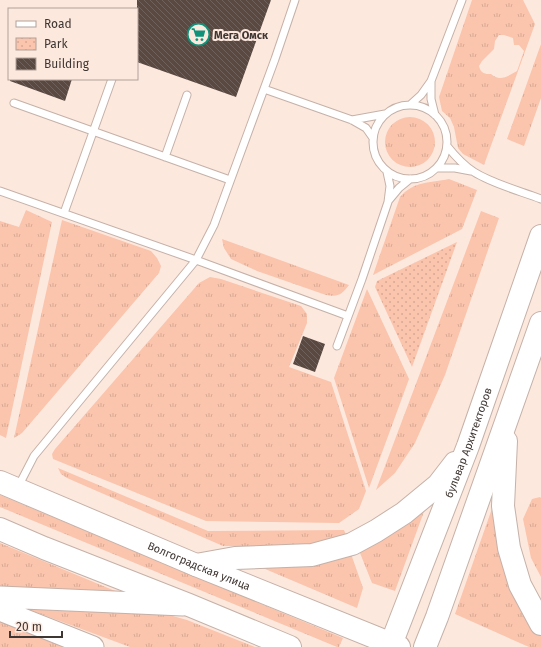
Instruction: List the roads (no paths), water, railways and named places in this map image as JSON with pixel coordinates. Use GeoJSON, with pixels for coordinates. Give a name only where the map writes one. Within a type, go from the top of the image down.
{"type":"FeatureCollection","features":[{"type":"Feature","properties":{"kind":"main road","name":"бульвар Архитекторов"},"geometry":{"type":"LineString","coordinates":[[393,646],[468,446],[541,236]]}},
{"type":"Feature","properties":{"kind":"main road"},"geometry":{"type":"LineString","coordinates":[[425,647],[440,610],[507,417],[539,333]]}},
{"type":"Feature","properties":{"kind":"main road"},"geometry":{"type":"LineString","coordinates":[[507,417],[503,506],[509,548],[520,585],[541,624]]}},
{"type":"Feature","properties":{"kind":"main road"},"geometry":{"type":"LineString","coordinates":[[196,565],[235,558],[312,555],[352,544],[393,520],[438,485],[468,446]]}},
{"type":"Feature","properties":{"kind":"main road","name":"Волгоградская улица"},"geometry":{"type":"LineString","coordinates":[[9,486],[393,646]]}},
{"type":"Feature","properties":{"kind":"main road"},"geometry":{"type":"LineString","coordinates":[[0,529],[290,647]]}},
{"type":"Feature","properties":{"kind":"main road"},"geometry":{"type":"LineString","coordinates":[[0,597],[189,605]]}},
{"type":"Feature","properties":{"kind":"main road"},"geometry":{"type":"LineString","coordinates":[[0,610],[93,647]]}},
{"type":"Feature","properties":{"kind":"lane"},"geometry":{"type":"LineString","coordinates":[[9,486],[196,260],[214,225],[295,0]]}},
{"type":"Feature","properties":{"kind":"lane"},"geometry":{"type":"LineString","coordinates":[[431,80],[431,99],[435,115],[444,129],[447,146],[444,157],[437,168],[422,177],[410,179],[393,176],[387,172],[376,157],[372,142],[375,126],[383,116],[394,108],[411,104],[421,95],[431,80],[462,0]]}},
{"type":"Feature","properties":{"kind":"lane"},"geometry":{"type":"LineString","coordinates":[[64,213],[112,80]]}},
{"type":"Feature","properties":{"kind":"lane"},"geometry":{"type":"LineString","coordinates":[[264,89],[352,120],[366,128],[373,138]]}},
{"type":"Feature","properties":{"kind":"lane"},"geometry":{"type":"LineString","coordinates":[[165,157],[187,95]]}},
{"type":"Feature","properties":{"kind":"lane"},"geometry":{"type":"LineString","coordinates":[[14,103],[230,180]]}},
{"type":"Feature","properties":{"kind":"lane"},"geometry":{"type":"LineString","coordinates":[[411,104],[425,108],[435,115]]}},
{"type":"Feature","properties":{"kind":"lane"},"geometry":{"type":"LineString","coordinates":[[352,120],[387,114]]}},
{"type":"Feature","properties":{"kind":"lane"},"geometry":{"type":"LineString","coordinates":[[447,146],[459,160],[474,172],[485,178],[541,199]]}},
{"type":"Feature","properties":{"kind":"lane"},"geometry":{"type":"LineString","coordinates":[[437,168],[454,168],[474,172]]}},
{"type":"Feature","properties":{"kind":"lane"},"geometry":{"type":"LineString","coordinates":[[337,346],[388,202],[390,186],[387,172]]}},
{"type":"Feature","properties":{"kind":"lane"},"geometry":{"type":"LineString","coordinates":[[388,202],[399,188],[410,179]]}},
{"type":"Feature","properties":{"kind":"lane"},"geometry":{"type":"LineString","coordinates":[[0,191],[196,260],[348,316]]}},
{"type":"Feature","properties":{"kind":"place","name":"Мега Омск"},"geometry":{"type":"Point","coordinates":[198,35]}}]}
